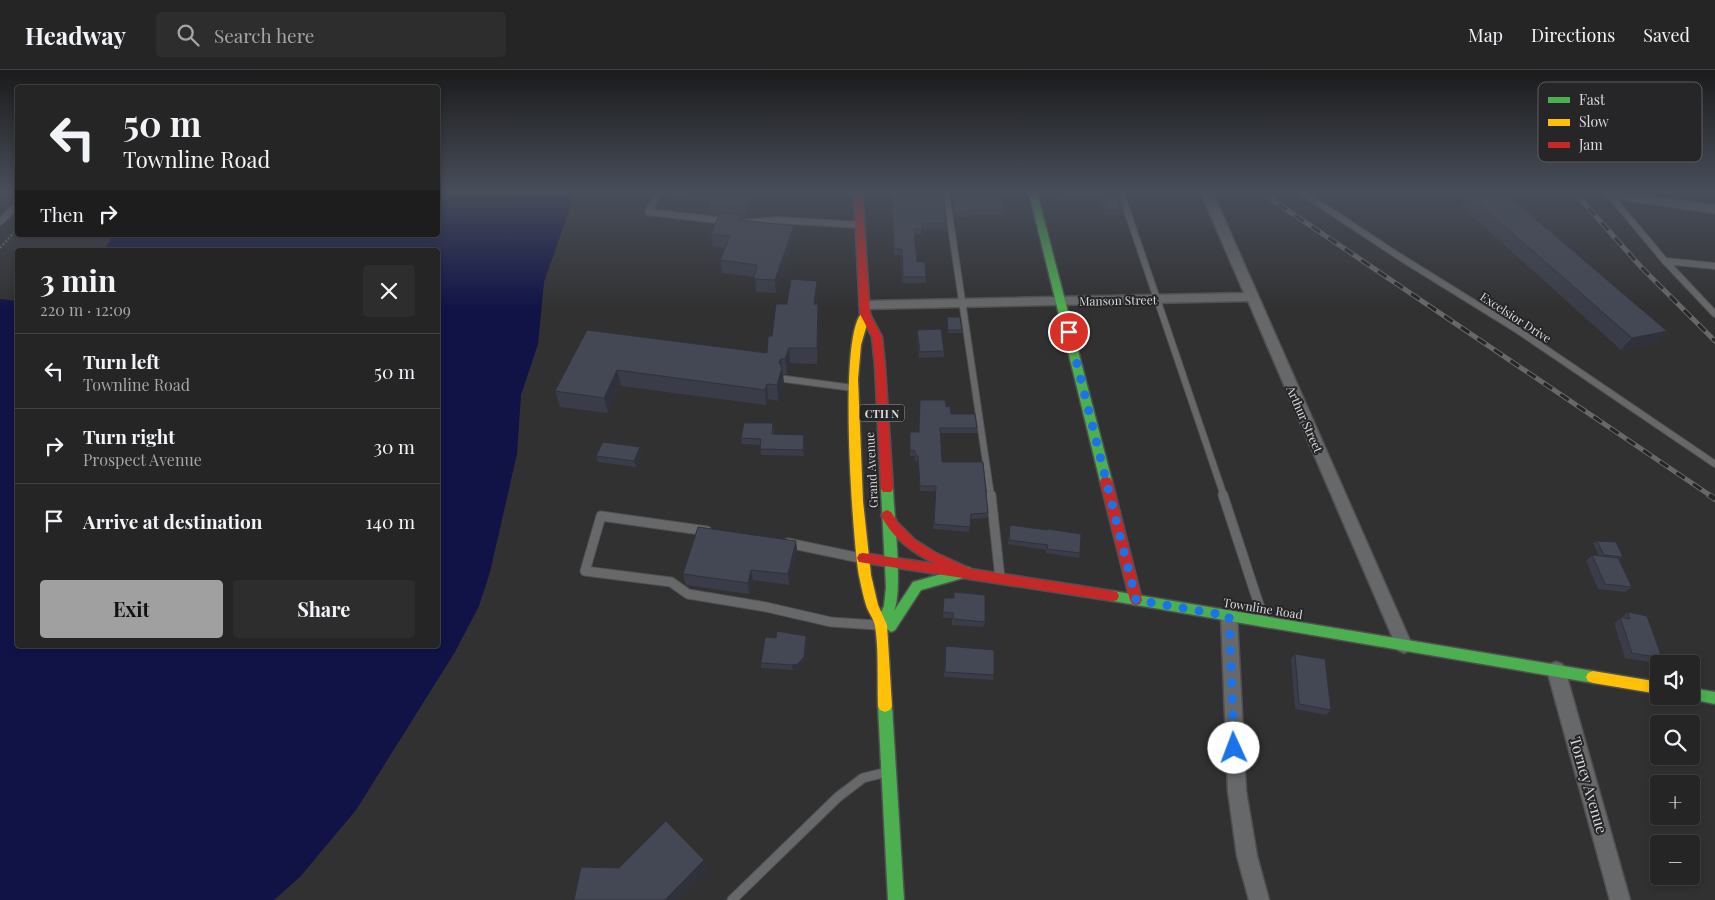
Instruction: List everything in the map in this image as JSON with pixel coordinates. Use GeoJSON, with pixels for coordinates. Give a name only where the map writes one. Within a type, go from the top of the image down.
{"type":"FeatureCollection","features":[{"type":"Feature","properties":{"kind":"main road","name":"Grand Avenue"},"geometry":{"type":"LineString","coordinates":[[860,232],[865,309],[858,338],[854,388],[857,500],[863,558],[871,601],[880,625],[896,900]]}},
{"type":"Feature","properties":{"kind":"main road"},"geometry":{"type":"LineString","coordinates":[[1043,232],[1136,600]]}},
{"type":"Feature","properties":{"kind":"main road","name":"Grand Avenue"},"geometry":{"type":"LineString","coordinates":[[865,309],[878,342],[888,515],[891,598],[888,611],[880,625]]}},
{"type":"Feature","properties":{"kind":"main road"},"geometry":{"type":"LineString","coordinates":[[888,515],[896,530],[910,544],[966,572]]}},
{"type":"Feature","properties":{"kind":"main road","name":"Townline Road"},"geometry":{"type":"LineString","coordinates":[[863,558],[966,572],[1650,686]]}},
{"type":"Feature","properties":{"kind":"main road"},"geometry":{"type":"LineString","coordinates":[[881,642],[917,586],[966,572]]}},
{"type":"Feature","properties":{"kind":"main road"},"geometry":{"type":"LineString","coordinates":[[1700,696],[1715,698]]}},
{"type":"Feature","properties":{"kind":"street","name":"Arthur Street"},"geometry":{"type":"LineString","coordinates":[[1224,232],[1404,645]]}},
{"type":"Feature","properties":{"kind":"street","name":"Manson Street"},"geometry":{"type":"LineString","coordinates":[[865,309],[962,303],[1252,297]]}},
{"type":"Feature","properties":{"kind":"street"},"geometry":{"type":"LineString","coordinates":[[1229,616],[1236,791],[1247,856],[1259,900]]}},
{"type":"Feature","properties":{"kind":"street","name":"Torney Avenue"},"geometry":{"type":"LineString","coordinates":[[1556,670],[1620,900]]}},
{"type":"Feature","properties":{"kind":"lane"},"geometry":{"type":"LineString","coordinates":[[952,232],[997,538],[1000,578]]}},
{"type":"Feature","properties":{"kind":"lane"},"geometry":{"type":"LineString","coordinates":[[1134,232],[1259,600],[1264,622]]}},
{"type":"Feature","properties":{"kind":"lane","name":"Excelsior Drive"},"geometry":{"type":"LineString","coordinates":[[1362,232],[1524,334],[1715,464]]}},
{"type":"Feature","properties":{"kind":"lane"},"geometry":{"type":"LineString","coordinates":[[1640,232],[1715,314]]}},
{"type":"Feature","properties":{"kind":"lane"},"geometry":{"type":"LineString","coordinates":[[1665,261],[1715,266]]}},
{"type":"Feature","properties":{"kind":"lane"},"geometry":{"type":"LineString","coordinates":[[785,379],[854,388]]}},
{"type":"Feature","properties":{"kind":"lane"},"geometry":{"type":"LineString","coordinates":[[719,533],[601,516],[585,571],[671,582],[688,594],[766,607],[831,622],[880,625]]}},
{"type":"Feature","properties":{"kind":"lane"},"geometry":{"type":"LineString","coordinates":[[778,541],[863,558]]}},
{"type":"Feature","properties":{"kind":"lane"},"geometry":{"type":"LineString","coordinates":[[732,900],[838,797],[862,778],[888,771]]}},
{"type":"Feature","properties":{"kind":"path"},"geometry":{"type":"LineString","coordinates":[[0,248],[15,232]]}},
{"type":"Feature","properties":{"kind":"shaded area"},"geometry":{"type":"Polygon","coordinates":[[[440,232],[562,232],[544,282],[538,344],[521,395],[517,454],[490,572],[479,606],[455,652],[356,810],[300,877],[274,900],[0,900],[0,299],[15,301],[15,648],[440,648],[440,248],[105,248],[111,239],[108,237],[440,237],[440,232]]]}},
{"type":"Feature","properties":{"kind":"building"},"geometry":{"type":"Polygon","coordinates":[[[712,232],[792,232],[775,280],[754,279],[757,265],[720,260],[730,236],[711,234],[712,232]]]}},
{"type":"Feature","properties":{"kind":"building"},"geometry":{"type":"Polygon","coordinates":[[[893,232],[914,232],[917,262],[925,262],[926,277],[903,277],[902,249],[894,249],[893,232]]]}},
{"type":"Feature","properties":{"kind":"building"},"geometry":{"type":"Polygon","coordinates":[[[1511,232],[1550,232],[1667,331],[1632,338],[1511,232]]]}},
{"type":"Feature","properties":{"kind":"building"},"geometry":{"type":"Polygon","coordinates":[[[791,279],[817,281],[814,304],[818,304],[817,348],[789,348],[785,359],[781,359],[779,362],[782,368],[777,385],[767,384],[765,390],[617,370],[604,398],[555,391],[587,330],[767,353],[768,336],[772,336],[776,304],[787,304],[791,279]]]}},
{"type":"Feature","properties":{"kind":"building"},"geometry":{"type":"Polygon","coordinates":[[[947,317],[960,317],[962,330],[948,330],[947,317]]]}},
{"type":"Feature","properties":{"kind":"building"},"geometry":{"type":"Polygon","coordinates":[[[941,329],[944,351],[920,352],[917,330],[941,329]]]}},
{"type":"Feature","properties":{"kind":"building"},"geometry":{"type":"Polygon","coordinates":[[[920,400],[945,400],[946,407],[950,406],[951,414],[975,414],[977,428],[940,428],[942,462],[983,462],[988,513],[971,514],[970,527],[934,524],[936,486],[920,486],[918,456],[916,456],[915,451],[910,450],[910,432],[919,432],[920,400]]]}},
{"type":"Feature","properties":{"kind":"building"},"geometry":{"type":"Polygon","coordinates":[[[744,423],[773,423],[772,434],[804,435],[803,450],[760,449],[761,439],[741,438],[744,423]]]}},
{"type":"Feature","properties":{"kind":"building"},"geometry":{"type":"Polygon","coordinates":[[[603,442],[640,447],[634,461],[596,456],[603,442]]]}},
{"type":"Feature","properties":{"kind":"building"},"geometry":{"type":"Polygon","coordinates":[[[1010,525],[1081,534],[1080,553],[1047,549],[1048,545],[1009,540],[1010,525]]]}},
{"type":"Feature","properties":{"kind":"building"},"geometry":{"type":"Polygon","coordinates":[[[698,527],[796,541],[788,574],[751,570],[748,583],[683,574],[698,527]]]}},
{"type":"Feature","properties":{"kind":"building"},"geometry":{"type":"Polygon","coordinates":[[[1597,541],[1616,542],[1623,557],[1604,555],[1597,541]]]}},
{"type":"Feature","properties":{"kind":"building"},"geometry":{"type":"Polygon","coordinates":[[[1592,555],[1618,558],[1632,587],[1605,584],[1592,555]]]}},
{"type":"Feature","properties":{"kind":"building"},"geometry":{"type":"Polygon","coordinates":[[[954,592],[985,595],[985,622],[953,619],[953,613],[943,612],[944,598],[954,598],[954,592]]]}},
{"type":"Feature","properties":{"kind":"building"},"geometry":{"type":"Polygon","coordinates":[[[1628,612],[1647,616],[1661,655],[1650,656],[1632,653],[1620,617],[1630,619],[1628,612]]]}},
{"type":"Feature","properties":{"kind":"building"},"geometry":{"type":"Polygon","coordinates":[[[777,631],[806,636],[804,657],[798,664],[761,663],[765,637],[776,638],[777,631]]]}},
{"type":"Feature","properties":{"kind":"building"},"geometry":{"type":"Polygon","coordinates":[[[946,646],[994,650],[994,675],[945,672],[946,646]]]}},
{"type":"Feature","properties":{"kind":"building"},"geometry":{"type":"Polygon","coordinates":[[[1295,654],[1325,659],[1331,710],[1299,704],[1295,654]]]}},
{"type":"Feature","properties":{"kind":"building"},"geometry":{"type":"Polygon","coordinates":[[[666,821],[704,860],[665,900],[574,900],[581,867],[619,868],[666,821]]]}},
{"type":"Feature","properties":{"kind":"railway"},"geometry":{"type":"LineString","coordinates":[[1319,232],[1711,496]]}},
{"type":"Feature","properties":{"kind":"railway"},"geometry":{"type":"LineString","coordinates":[[1610,232],[1641,267],[1715,341]]}},
{"type":"Feature","properties":{"kind":"railway"},"geometry":{"type":"LineString","coordinates":[[1709,495],[1715,499]]}},
{"type":"Feature","properties":{"kind":"traffic: fast"},"geometry":{"type":"LineString","coordinates":[[1043,232],[1106,481]]}},
{"type":"Feature","properties":{"kind":"traffic: fast"},"geometry":{"type":"LineString","coordinates":[[881,625],[890,606],[892,587],[887,489]]}},
{"type":"Feature","properties":{"kind":"traffic: fast"},"geometry":{"type":"LineString","coordinates":[[891,626],[917,586],[966,572]]}},
{"type":"Feature","properties":{"kind":"traffic: fast"},"geometry":{"type":"LineString","coordinates":[[1113,596],[1593,677]]}},
{"type":"Feature","properties":{"kind":"traffic: fast"},"geometry":{"type":"LineString","coordinates":[[1700,696],[1715,698]]}},
{"type":"Feature","properties":{"kind":"traffic: fast"},"geometry":{"type":"LineString","coordinates":[[885,706],[896,900]]}},
{"type":"Feature","properties":{"kind":"traffic: slow"},"geometry":{"type":"LineString","coordinates":[[865,314],[856,345],[853,379],[857,501],[865,575],[872,605],[881,625],[885,706]]}},
{"type":"Feature","properties":{"kind":"traffic: slow"},"geometry":{"type":"LineString","coordinates":[[1593,677],[1650,686]]}},
{"type":"Feature","properties":{"kind":"traffic: jam"},"geometry":{"type":"LineString","coordinates":[[860,232],[865,314],[877,337],[887,489]]}},
{"type":"Feature","properties":{"kind":"traffic: jam"},"geometry":{"type":"LineString","coordinates":[[1106,481],[1136,600]]}},
{"type":"Feature","properties":{"kind":"traffic: jam"},"geometry":{"type":"LineString","coordinates":[[887,515],[894,526],[911,543],[932,556],[966,572]]}},
{"type":"Feature","properties":{"kind":"traffic: jam"},"geometry":{"type":"LineString","coordinates":[[863,558],[1113,596]]}},
{"type":"Feature","properties":{"kind":"route"},"geometry":{"type":"LineString","coordinates":[[1069,332],[1136,600],[1229,616],[1234,748]]}}]}
